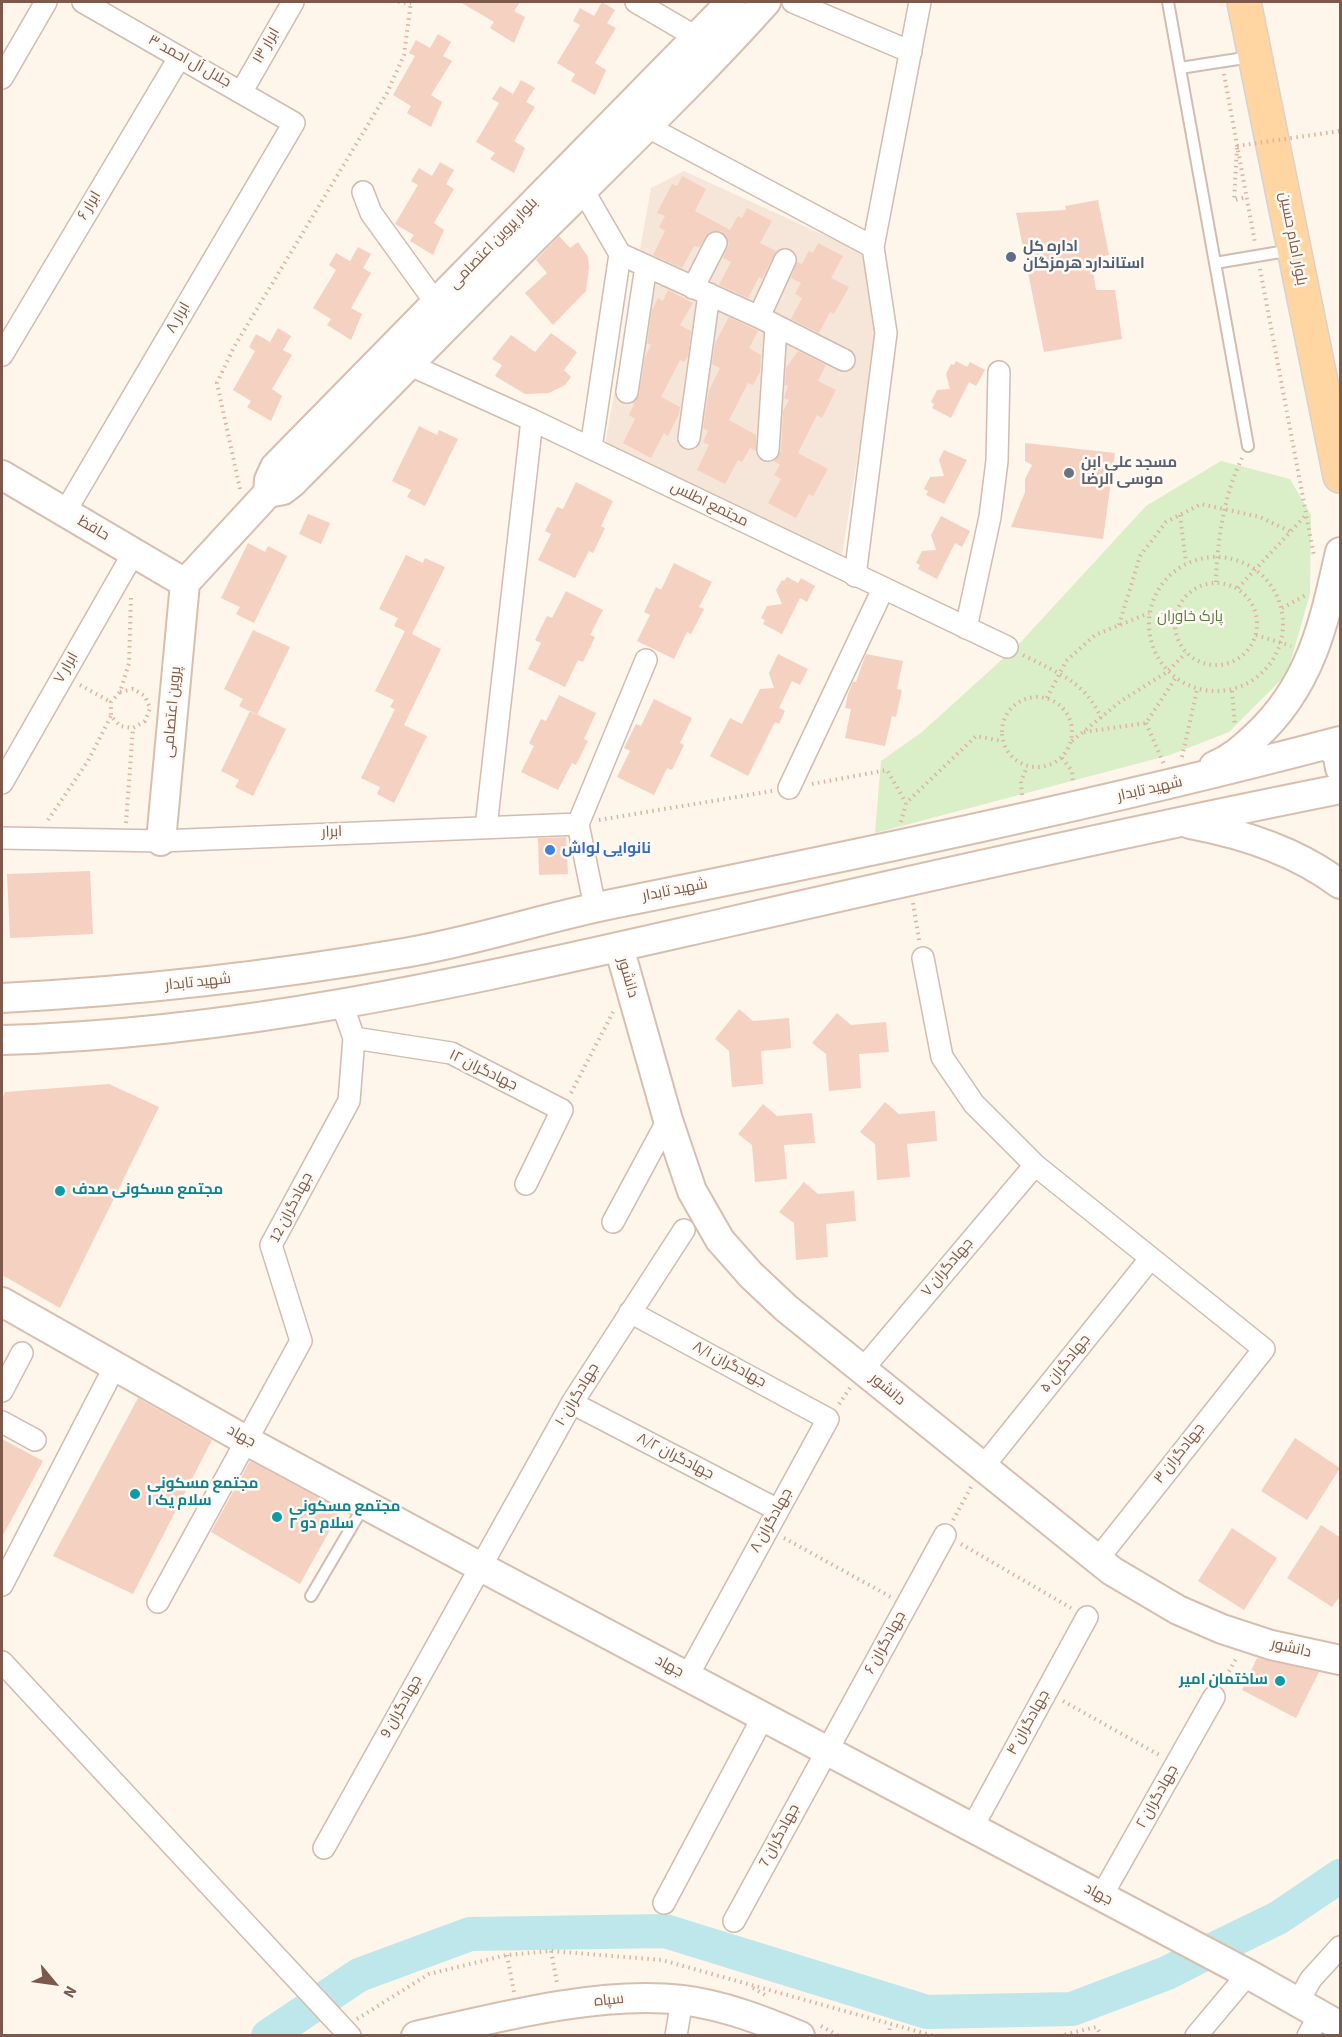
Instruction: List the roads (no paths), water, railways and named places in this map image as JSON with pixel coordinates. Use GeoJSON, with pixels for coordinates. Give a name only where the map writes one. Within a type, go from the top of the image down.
{"type":"FeatureCollection","features":[{"type":"Feature","properties":{"kind":"main road","name":"بلوار امام حسین"},"geometry":{"type":"LineString","coordinates":[[1244,2],[1341,476]]}},
{"type":"Feature","properties":{"kind":"main road"},"geometry":{"type":"LineString","coordinates":[[1254,50],[1256,2]]}},
{"type":"Feature","properties":{"kind":"street"},"geometry":{"type":"LineString","coordinates":[[2,78],[46,2]]}},
{"type":"Feature","properties":{"kind":"street","name":"جلال آل احمد ۳"},"geometry":{"type":"LineString","coordinates":[[83,2],[179,58],[242,91],[294,123]]}},
{"type":"Feature","properties":{"kind":"street","name":"ابرار ۱۳"},"geometry":{"type":"LineString","coordinates":[[242,91],[293,2]]}},
{"type":"Feature","properties":{"kind":"street"},"geometry":{"type":"LineString","coordinates":[[638,2],[696,37]]}},
{"type":"Feature","properties":{"kind":"street","name":"بلوار پروین اعتصامی"},"geometry":{"type":"LineString","coordinates":[[268,493],[269,480],[275,467],[731,2]]}},
{"type":"Feature","properties":{"kind":"street","name":"بلوار پروین اعتصامی"},"geometry":{"type":"LineString","coordinates":[[410,364],[648,127],[766,2]]}},
{"type":"Feature","properties":{"kind":"street"},"geometry":{"type":"LineString","coordinates":[[794,2],[910,52]]}},
{"type":"Feature","properties":{"kind":"street"},"geometry":{"type":"LineString","coordinates":[[855,576],[886,333],[873,247],[920,2]]}},
{"type":"Feature","properties":{"kind":"street","name":"ابرار ۶"},"geometry":{"type":"LineString","coordinates":[[2,355],[179,58]]}},
{"type":"Feature","properties":{"kind":"street","name":"ابرار ۸"},"geometry":{"type":"LineString","coordinates":[[65,512],[294,123]]}},
{"type":"Feature","properties":{"kind":"street"},"geometry":{"type":"LineString","coordinates":[[648,127],[873,247]]}},
{"type":"Feature","properties":{"kind":"street"},"geometry":{"type":"LineString","coordinates":[[583,190],[620,254],[768,322],[844,360]]}},
{"type":"Feature","properties":{"kind":"street"},"geometry":{"type":"LineString","coordinates":[[363,192],[371,213],[436,303]]}},
{"type":"Feature","properties":{"kind":"street"},"geometry":{"type":"LineString","coordinates":[[689,438],[701,291],[716,243]]}},
{"type":"Feature","properties":{"kind":"street"},"geometry":{"type":"LineString","coordinates":[[591,448],[620,254]]}},
{"type":"Feature","properties":{"kind":"street"},"geometry":{"type":"LineString","coordinates":[[768,450],[768,322],[784,260]]}},
{"type":"Feature","properties":{"kind":"street"},"geometry":{"type":"LineString","coordinates":[[627,392],[646,266]]}},
{"type":"Feature","properties":{"kind":"street"},"geometry":{"type":"LineString","coordinates":[[185,582],[268,493],[283,489],[292,483],[410,364]]}},
{"type":"Feature","properties":{"kind":"street","name":"مجتمع اطلس"},"geometry":{"type":"LineString","coordinates":[[410,364],[1007,647]]}},
{"type":"Feature","properties":{"kind":"street"},"geometry":{"type":"LineString","coordinates":[[966,628],[990,518],[997,461],[999,372]]}},
{"type":"Feature","properties":{"kind":"street"},"geometry":{"type":"LineString","coordinates":[[486,827],[532,420]]}},
{"type":"Feature","properties":{"kind":"street","name":"حافظ"},"geometry":{"type":"LineString","coordinates":[[4,482],[65,512],[185,582]]}},
{"type":"Feature","properties":{"kind":"street","name":"ابرار ۷"},"geometry":{"type":"LineString","coordinates":[[2,783],[134,552]]}},
{"type":"Feature","properties":{"kind":"street"},"geometry":{"type":"LineString","coordinates":[[1161,772],[1230,759],[1274,719],[1304,675],[1323,627],[1341,552]]}},
{"type":"Feature","properties":{"kind":"street","name":"پروین اعتصامی"},"geometry":{"type":"LineString","coordinates":[[161,841],[185,582]]}},
{"type":"Feature","properties":{"kind":"street"},"geometry":{"type":"LineString","coordinates":[[789,788],[883,589]]}},
{"type":"Feature","properties":{"kind":"street"},"geometry":{"type":"LineString","coordinates":[[595,907],[578,824],[646,660]]}},
{"type":"Feature","properties":{"kind":"street"},"geometry":{"type":"LineString","coordinates":[[2,1041],[81,1038],[342,1004],[413,992],[619,947],[1174,821],[1339,781],[1337,752],[1332,743]]}},
{"type":"Feature","properties":{"kind":"street","name":"شهید تابدار"},"geometry":{"type":"LineString","coordinates":[[2,998],[94,993],[214,982],[396,954],[595,907],[900,846],[1161,772],[1332,743]]}},
{"type":"Feature","properties":{"kind":"street"},"geometry":{"type":"LineString","coordinates":[[1174,821],[1231,832],[1258,840],[1289,854],[1341,884]]}},
{"type":"Feature","properties":{"kind":"street","name":"ابرار"},"geometry":{"type":"LineString","coordinates":[[11,838],[161,841],[578,824]]}},
{"type":"Feature","properties":{"kind":"street"},"geometry":{"type":"LineString","coordinates":[[900,846],[909,881]]}},
{"type":"Feature","properties":{"kind":"street","name":"دانشور"},"geometry":{"type":"LineString","coordinates":[[619,947],[668,1120],[692,1191],[720,1240],[751,1275],[786,1308],[1097,1560],[1178,1610],[1247,1638],[1341,1660]]}},
{"type":"Feature","properties":{"kind":"street"},"geometry":{"type":"LineString","coordinates":[[923,958],[942,1057],[974,1104],[1035,1166],[1150,1259]]}},
{"type":"Feature","properties":{"kind":"street"},"geometry":{"type":"LineString","coordinates":[[342,1004],[354,1038]]}},
{"type":"Feature","properties":{"kind":"street","name":"جهادگران ۱۲"},"geometry":{"type":"LineString","coordinates":[[354,1038],[451,1053],[562,1110],[526,1184]]}},
{"type":"Feature","properties":{"kind":"street","name":"جهادگران 12"},"geometry":{"type":"LineString","coordinates":[[158,1602],[301,1341],[271,1245],[349,1101],[354,1038]]}},
{"type":"Feature","properties":{"kind":"street"},"geometry":{"type":"LineString","coordinates":[[612,1222],[668,1120]]}},
{"type":"Feature","properties":{"kind":"street","name":"جهادگران ۷"},"geometry":{"type":"LineString","coordinates":[[862,1370],[1035,1166]]}},
{"type":"Feature","properties":{"kind":"street","name":"جهادگران ۱۰"},"geometry":{"type":"LineString","coordinates":[[479,1566],[572,1403],[684,1230]]}},
{"type":"Feature","properties":{"kind":"street","name":"جهادگران ۳"},"geometry":{"type":"LineString","coordinates":[[1097,1560],[1264,1349],[1150,1259]]}},
{"type":"Feature","properties":{"kind":"street","name":"جهادگران ۵"},"geometry":{"type":"LineString","coordinates":[[982,1468],[1150,1259]]}},
{"type":"Feature","properties":{"kind":"street","name":"جهاد"},"geometry":{"type":"LineString","coordinates":[[2,1302],[247,1441],[1240,1970],[1317,2019]]}},
{"type":"Feature","properties":{"kind":"street","name":"جهادگران ۸/۱"},"geometry":{"type":"LineString","coordinates":[[630,1312],[828,1419]]}},
{"type":"Feature","properties":{"kind":"street"},"geometry":{"type":"LineString","coordinates":[[2,1391],[22,1353]]}},
{"type":"Feature","properties":{"kind":"street"},"geometry":{"type":"LineString","coordinates":[[2,1585],[115,1366]]}},
{"type":"Feature","properties":{"kind":"street","name":"جهادگران ۸/۲"},"geometry":{"type":"LineString","coordinates":[[572,1403],[778,1510]]}},
{"type":"Feature","properties":{"kind":"street","name":"جهادگران ۸"},"geometry":{"type":"LineString","coordinates":[[687,1677],[828,1419]]}},
{"type":"Feature","properties":{"kind":"street"},"geometry":{"type":"LineString","coordinates":[[2,1422],[35,1440]]}},
{"type":"Feature","properties":{"kind":"street","name":"جهادگران ۶"},"geometry":{"type":"LineString","coordinates":[[827,1751],[945,1534]]}},
{"type":"Feature","properties":{"kind":"street","name":"جهادگران 9"},"geometry":{"type":"LineString","coordinates":[[324,1848],[479,1566]]}},
{"type":"Feature","properties":{"kind":"street","name":"جهادگران ۴"},"geometry":{"type":"LineString","coordinates":[[972,1828],[1087,1617]]}},
{"type":"Feature","properties":{"kind":"street"},"geometry":{"type":"LineString","coordinates":[[2,1662],[347,2032]]}},
{"type":"Feature","properties":{"kind":"street","name":"جهادگران ۲"},"geometry":{"type":"LineString","coordinates":[[1101,1897],[1214,1697]]}},
{"type":"Feature","properties":{"kind":"street"},"geometry":{"type":"LineString","coordinates":[[664,1903],[763,1717]]}},
{"type":"Feature","properties":{"kind":"street","name":"جهادگران 7"},"geometry":{"type":"LineString","coordinates":[[734,1921],[827,1751]]}},
{"type":"Feature","properties":{"kind":"street"},"geometry":{"type":"LineString","coordinates":[[1317,2019],[1311,1979],[1341,1947]]}},
{"type":"Feature","properties":{"kind":"street"},"geometry":{"type":"LineString","coordinates":[[1196,2036],[1240,1970]]}},
{"type":"Feature","properties":{"kind":"street","name":"سپاه"},"geometry":{"type":"LineString","coordinates":[[416,2036],[518,2013],[620,2000],[682,2000],[756,2018],[800,2036]]}},
{"type":"Feature","properties":{"kind":"street"},"geometry":{"type":"LineString","coordinates":[[676,2036],[682,2000]]}},
{"type":"Feature","properties":{"kind":"lane"},"geometry":{"type":"LineString","coordinates":[[1168,2],[1248,446]]}},
{"type":"Feature","properties":{"kind":"lane"},"geometry":{"type":"LineString","coordinates":[[1180,68],[1221,61],[1254,50]]}},
{"type":"Feature","properties":{"kind":"lane"},"geometry":{"type":"LineString","coordinates":[[1215,263],[1294,249]]}},
{"type":"Feature","properties":{"kind":"lane"},"geometry":{"type":"LineString","coordinates":[[311,1596],[365,1504]]}},
{"type":"Feature","properties":{"kind":"waterway"},"geometry":{"type":"LineString","coordinates":[[268,2036],[359,1975],[470,1934],[665,1931],[927,2012],[1072,2009],[1167,1973],[1278,1918],[1340,1876]]}},
{"type":"Feature","properties":{"kind":"place","name":"اداره کل استاندارد هرمزگان"},"geometry":{"type":"Point","coordinates":[1011,257]}},
{"type":"Feature","properties":{"kind":"place","name":"مسجد علی ابن موسی الرضا"},"geometry":{"type":"Point","coordinates":[1069,473]}},
{"type":"Feature","properties":{"kind":"place","name":"نانوایی لواش"},"geometry":{"type":"Point","coordinates":[550,850]}},
{"type":"Feature","properties":{"kind":"place","name":"مجتمع مسکونی صدف"},"geometry":{"type":"Point","coordinates":[60,1191]}},
{"type":"Feature","properties":{"kind":"place","name":"مجتمع مسکونی سلام یک ۱"},"geometry":{"type":"Point","coordinates":[135,1494]}},
{"type":"Feature","properties":{"kind":"place","name":"مجتمع مسکونی سلام دو ۲"},"geometry":{"type":"Point","coordinates":[277,1517]}},
{"type":"Feature","properties":{"kind":"place","name":"ساختمان امیر"},"geometry":{"type":"Point","coordinates":[1280,1681]}},
{"type":"Feature","properties":{"kind":"park label","name":"پارک خاوران"},"geometry":{"type":"Point","coordinates":[1190,618]}}]}
